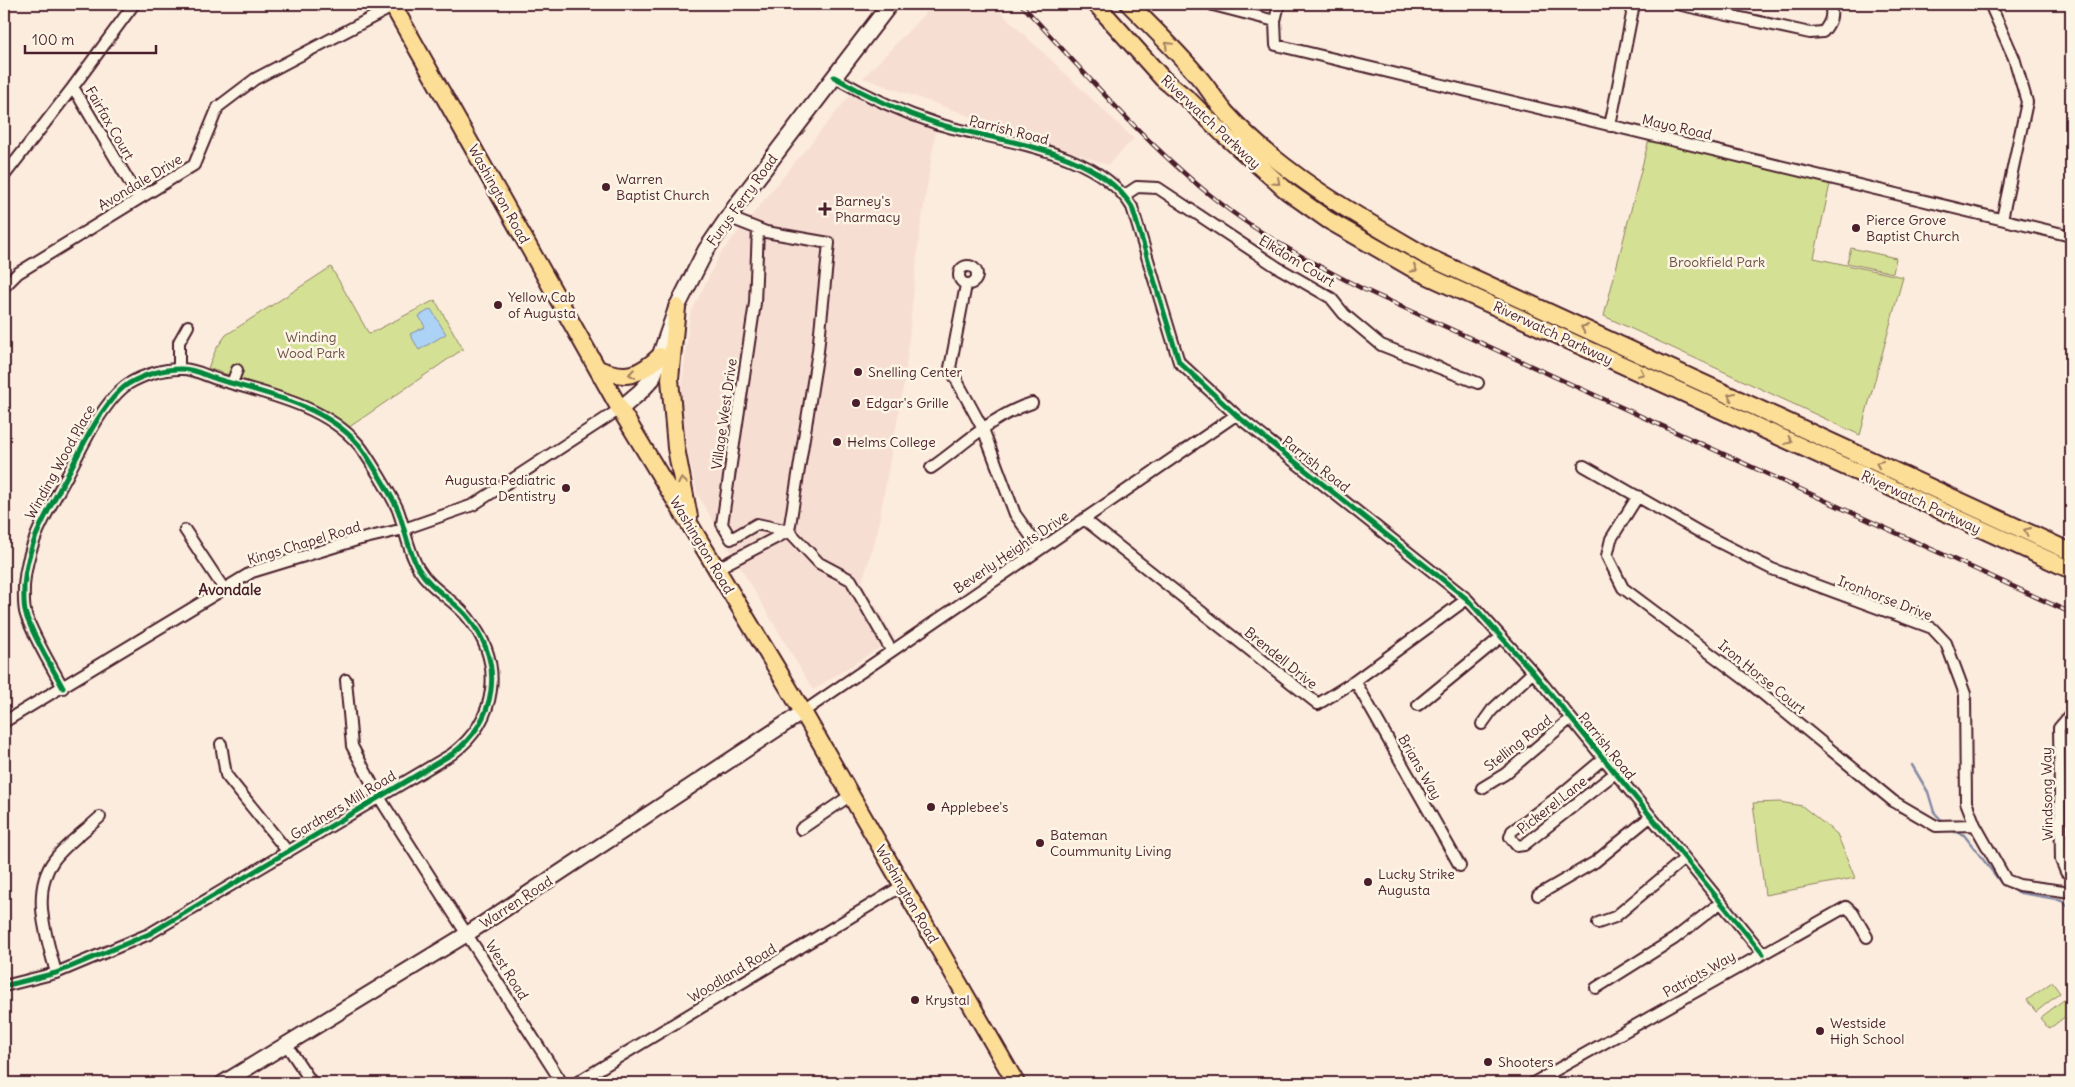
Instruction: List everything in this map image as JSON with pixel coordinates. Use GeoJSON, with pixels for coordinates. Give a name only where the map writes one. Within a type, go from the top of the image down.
{"type":"FeatureCollection","features":[{"type":"Feature","properties":{"kind":"main road","name":"Furys Ferry Road"},"geometry":{"type":"LineString","coordinates":[[620,409],[652,379],[677,307],[704,253],[728,217],[890,4]]}},
{"type":"Feature","properties":{"kind":"main road","name":"Riverwatch Parkway"},"geometry":{"type":"LineString","coordinates":[[1096,4],[1163,79],[1189,100],[1286,191],[1328,220],[1418,271],[2071,570]]}},
{"type":"Feature","properties":{"kind":"main road","name":"Riverwatch Parkway"},"geometry":{"type":"LineString","coordinates":[[1129,4],[1202,81],[1225,112],[1304,180],[1349,212],[1428,257],[2071,552]]}},
{"type":"Feature","properties":{"kind":"main road","name":"Washington Road"},"geometry":{"type":"LineString","coordinates":[[393,5],[620,409],[803,712],[1016,1083]]}},
{"type":"Feature","properties":{"kind":"main road"},"geometry":{"type":"LineString","coordinates":[[677,307],[670,379],[676,448],[692,529]]}},
{"type":"Feature","properties":{"kind":"main road"},"geometry":{"type":"LineString","coordinates":[[598,369],[612,375],[633,375],[646,370],[660,356]]}},
{"type":"Feature","properties":{"kind":"street"},"geometry":{"type":"LineString","coordinates":[[4,176],[74,87],[134,4]]}},
{"type":"Feature","properties":{"kind":"street"},"geometry":{"type":"LineString","coordinates":[[1213,5],[1275,21],[1279,4]]}},
{"type":"Feature","properties":{"kind":"street"},"geometry":{"type":"LineString","coordinates":[[1610,126],[1634,4]]}},
{"type":"Feature","properties":{"kind":"street"},"geometry":{"type":"LineString","coordinates":[[1677,4],[1810,34],[1823,32],[1830,23],[1832,13],[1830,4]]}},
{"type":"Feature","properties":{"kind":"street"},"geometry":{"type":"LineString","coordinates":[[1990,4],[2014,58],[2027,102],[2002,219]]}},
{"type":"Feature","properties":{"kind":"street","name":"Avondale Drive"},"geometry":{"type":"LineString","coordinates":[[4,287],[18,274],[194,165],[218,107],[247,85],[393,5]]}},
{"type":"Feature","properties":{"kind":"street","name":"Mayo Road"},"geometry":{"type":"LineString","coordinates":[[1275,21],[1276,45],[2071,236]]}},
{"type":"Feature","properties":{"kind":"street","name":"Parrish Road"},"geometry":{"type":"LineString","coordinates":[[834,77],[870,97],[916,116],[1061,156],[1096,173],[1125,195],[1132,206],[1179,362],[1236,415],[1467,599],[1533,672],[1614,774],[1763,954]]}},
{"type":"Feature","properties":{"kind":"street","name":"Fairfax Court"},"geometry":{"type":"LineString","coordinates":[[74,87],[139,198]]}},
{"type":"Feature","properties":{"kind":"street","name":"Elkdom Court"},"geometry":{"type":"LineString","coordinates":[[1125,195],[1137,188],[1158,188],[1277,267],[1331,298],[1344,314],[1381,345],[1478,383]]}},
{"type":"Feature","properties":{"kind":"street"},"geometry":{"type":"LineString","coordinates":[[728,217],[758,229],[829,242],[818,351],[789,531]]}},
{"type":"Feature","properties":{"kind":"street","name":"Village West Drive"},"geometry":{"type":"LineString","coordinates":[[758,229],[755,303],[722,524],[731,539],[757,524],[789,531]]}},
{"type":"Feature","properties":{"kind":"street"},"geometry":{"type":"LineString","coordinates":[[966,285],[950,368],[983,429],[1015,514],[1040,549]]}},
{"type":"Feature","properties":{"kind":"street"},"geometry":{"type":"LineString","coordinates":[[179,369],[179,342],[188,326]]}},
{"type":"Feature","properties":{"kind":"street","name":"Winding Wood Place"},"geometry":{"type":"LineString","coordinates":[[63,688],[26,614],[26,566],[33,538],[107,406],[126,385],[146,375],[184,369],[300,406],[327,419],[358,444],[397,507],[404,529]]}},
{"type":"Feature","properties":{"kind":"street"},"geometry":{"type":"LineString","coordinates":[[232,383],[237,370]]}},
{"type":"Feature","properties":{"kind":"street"},"geometry":{"type":"LineString","coordinates":[[931,468],[983,429],[1020,407],[1032,403]]}},
{"type":"Feature","properties":{"kind":"street","name":"Kings Chapel Road"},"geometry":{"type":"LineString","coordinates":[[4,722],[252,572],[357,540],[404,529],[472,506],[620,409]]}},
{"type":"Feature","properties":{"kind":"street","name":"Beverly Heights Drive"},"geometry":{"type":"LineString","coordinates":[[803,712],[1236,415]]}},
{"type":"Feature","properties":{"kind":"street","name":"Ironhorse Drive"},"geometry":{"type":"LineString","coordinates":[[1584,466],[1703,534],[1772,569],[1932,628],[1946,643],[1957,667],[1965,694],[1966,802],[1975,825],[2006,880],[2019,885],[2071,892]]}},
{"type":"Feature","properties":{"kind":"street","name":"Iron Horse Court"},"geometry":{"type":"LineString","coordinates":[[1638,496],[1611,539],[1607,556],[1623,588],[1747,681],[1892,801],[1936,826],[1975,825]]}},
{"type":"Feature","properties":{"kind":"street","name":"Brendell Drive"},"geometry":{"type":"LineString","coordinates":[[1084,519],[1318,704],[1355,681],[1467,599]]}},
{"type":"Feature","properties":{"kind":"street","name":"Gardners Mill Road"},"geometry":{"type":"LineString","coordinates":[[4,986],[56,973],[149,934],[452,754],[468,741],[483,719],[492,690],[492,670],[486,649],[469,619],[434,588],[420,571],[412,557],[404,529]]}},
{"type":"Feature","properties":{"kind":"street"},"geometry":{"type":"LineString","coordinates":[[185,530],[224,589]]}},
{"type":"Feature","properties":{"kind":"street"},"geometry":{"type":"LineString","coordinates":[[716,569],[789,531]]}},
{"type":"Feature","properties":{"kind":"street"},"geometry":{"type":"LineString","coordinates":[[789,531],[819,563],[851,580],[891,650]]}},
{"type":"Feature","properties":{"kind":"street"},"geometry":{"type":"LineString","coordinates":[[1418,705],[1501,637]]}},
{"type":"Feature","properties":{"kind":"street"},"geometry":{"type":"LineString","coordinates":[[1482,724],[1492,710],[1533,672]]}},
{"type":"Feature","properties":{"kind":"street","name":"West Road"},"geometry":{"type":"LineString","coordinates":[[346,680],[352,746],[379,797],[562,1083]]}},
{"type":"Feature","properties":{"kind":"street","name":"Brians Way"},"geometry":{"type":"LineString","coordinates":[[1355,681],[1460,866]]}},
{"type":"Feature","properties":{"kind":"street","name":"Warren Road"},"geometry":{"type":"LineString","coordinates":[[223,1083],[467,934],[803,712]]}},
{"type":"Feature","properties":{"kind":"street","name":"Windsong Way"},"geometry":{"type":"LineString","coordinates":[[2071,714],[2059,728],[2061,860],[2066,872],[2071,875]]}},
{"type":"Feature","properties":{"kind":"street","name":"Stelling Road"},"geometry":{"type":"LineString","coordinates":[[1482,788],[1505,774],[1570,719]]}},
{"type":"Feature","properties":{"kind":"street"},"geometry":{"type":"LineString","coordinates":[[221,744],[226,775],[288,852]]}},
{"type":"Feature","properties":{"kind":"street","name":"Pickerel Lane"},"geometry":{"type":"LineString","coordinates":[[1603,759],[1560,796],[1512,831],[1510,837],[1512,842],[1517,846],[1524,845],[1614,774]]}},
{"type":"Feature","properties":{"kind":"street"},"geometry":{"type":"LineString","coordinates":[[801,829],[851,795]]}},
{"type":"Feature","properties":{"kind":"street"},"geometry":{"type":"LineString","coordinates":[[56,973],[41,897],[46,876],[54,860],[100,817]]}},
{"type":"Feature","properties":{"kind":"street"},"geometry":{"type":"LineString","coordinates":[[1538,895],[1595,862],[1650,817]]}},
{"type":"Feature","properties":{"kind":"street"},"geometry":{"type":"LineString","coordinates":[[1598,923],[1615,917],[1684,859]]}},
{"type":"Feature","properties":{"kind":"street","name":"Woodland Road"},"geometry":{"type":"LineString","coordinates":[[576,1083],[902,886]]}},
{"type":"Feature","properties":{"kind":"street"},"geometry":{"type":"LineString","coordinates":[[1596,988],[1674,939],[1720,903]]}},
{"type":"Feature","properties":{"kind":"street","name":"Patriots Way"},"geometry":{"type":"LineString","coordinates":[[1533,1083],[1846,907],[1853,913],[1867,937]]}},
{"type":"Feature","properties":{"kind":"street"},"geometry":{"type":"LineString","coordinates":[[286,1044],[312,1083]]}},
{"type":"Feature","properties":{"kind":"shaded area"},"geometry":{"type":"Polygon","coordinates":[[[934,4],[992,4],[1134,139],[1108,165],[863,78],[934,4]]]}},
{"type":"Feature","properties":{"kind":"shaded area"},"geometry":{"type":"Polygon","coordinates":[[[851,94],[936,130],[919,238],[905,378],[877,533],[862,583],[895,638],[813,690],[697,494],[679,411],[690,315],[720,254],[851,94]]]}},
{"type":"Feature","properties":{"kind":"green space","name":"Brookfield Park"},"geometry":{"type":"Polygon","coordinates":[[[1649,139],[1830,184],[1814,258],[1903,277],[1860,435],[1604,316],[1649,139]]]}},
{"type":"Feature","properties":{"kind":"green space"},"geometry":{"type":"Polygon","coordinates":[[[1851,248],[1896,258],[1893,273],[1847,263],[1851,248]]]}},
{"type":"Feature","properties":{"kind":"green space","name":"Winding Wood Park"},"geometry":{"type":"Polygon","coordinates":[[[331,267],[369,334],[435,300],[463,349],[345,430],[282,393],[208,368],[216,349],[226,335],[331,267]]]}},
{"type":"Feature","properties":{"kind":"green space"},"geometry":{"type":"Polygon","coordinates":[[[1780,802],[1802,806],[1837,834],[1855,878],[1765,895],[1753,803],[1780,802]]]}},
{"type":"Feature","properties":{"kind":"green space"},"geometry":{"type":"Polygon","coordinates":[[[2052,982],[2060,993],[2036,1012],[2027,1000],[2052,982]]]}},
{"type":"Feature","properties":{"kind":"green space"},"geometry":{"type":"Polygon","coordinates":[[[2065,999],[2071,1008],[2071,1012],[2049,1029],[2040,1018],[2065,999]]]}},
{"type":"Feature","properties":{"kind":"water"},"geometry":{"type":"Polygon","coordinates":[[[431,309],[446,334],[419,350],[410,334],[425,327],[419,316],[431,309]]]}},
{"type":"Feature","properties":{"kind":"waterway"},"geometry":{"type":"LineString","coordinates":[[1912,765],[1928,792],[1934,812],[1943,822]]}},
{"type":"Feature","properties":{"kind":"waterway"},"geometry":{"type":"LineString","coordinates":[[1950,830],[1964,835],[2002,884],[2021,893],[2062,900],[2071,910]]}},
{"type":"Feature","properties":{"kind":"railway"},"geometry":{"type":"LineString","coordinates":[[1021,4],[1096,86],[1175,165],[1232,212],[1296,253],[1363,289],[2071,613]]}},
{"type":"Feature","properties":{"kind":"cycle path"},"geometry":{"type":"LineString","coordinates":[[834,77],[884,103],[938,124],[1044,150],[1071,160],[1095,172],[1116,187],[1132,207],[1179,362],[1236,415],[1467,599],[1533,672],[1763,954]]}},
{"type":"Feature","properties":{"kind":"cycle path"},"geometry":{"type":"LineString","coordinates":[[4,986],[56,973],[149,934],[452,754],[479,725],[487,708],[491,691],[491,673],[488,654],[480,636],[469,619],[457,606],[429,583],[418,568],[398,510],[358,444],[344,431],[312,410],[275,396],[215,379],[192,370],[176,369],[147,375],[128,384],[101,413],[45,516],[29,556],[24,586],[25,612],[38,643],[63,688]]}},
{"type":"Feature","properties":{"kind":"place","name":"Warren Baptist Church"},"geometry":{"type":"Point","coordinates":[606,187]}},
{"type":"Feature","properties":{"kind":"place","name":"Barney's Pharmacy"},"geometry":{"type":"Point","coordinates":[825,209]}},
{"type":"Feature","properties":{"kind":"place","name":"Pierce Grove Baptist Church"},"geometry":{"type":"Point","coordinates":[1856,228]}},
{"type":"Feature","properties":{"kind":"place","name":"Yellow Cab of Augusta"},"geometry":{"type":"Point","coordinates":[498,305]}},
{"type":"Feature","properties":{"kind":"place","name":"Snelling Center"},"geometry":{"type":"Point","coordinates":[858,372]}},
{"type":"Feature","properties":{"kind":"place","name":"Edgar's Grille"},"geometry":{"type":"Point","coordinates":[856,403]}},
{"type":"Feature","properties":{"kind":"place","name":"Helms College"},"geometry":{"type":"Point","coordinates":[837,442]}},
{"type":"Feature","properties":{"kind":"place","name":"Augusta Pediatric Dentistry"},"geometry":{"type":"Point","coordinates":[566,488]}},
{"type":"Feature","properties":{"kind":"place","name":"Applebee's"},"geometry":{"type":"Point","coordinates":[931,807]}},
{"type":"Feature","properties":{"kind":"place","name":"Bateman Coummunity Living"},"geometry":{"type":"Point","coordinates":[1040,843]}},
{"type":"Feature","properties":{"kind":"place","name":"Lucky Strike Augusta"},"geometry":{"type":"Point","coordinates":[1368,882]}},
{"type":"Feature","properties":{"kind":"place","name":"Krystal"},"geometry":{"type":"Point","coordinates":[915,1000]}},
{"type":"Feature","properties":{"kind":"place","name":"Westside High School"},"geometry":{"type":"Point","coordinates":[1820,1031]}},
{"type":"Feature","properties":{"kind":"place","name":"Shooters"},"geometry":{"type":"Point","coordinates":[1488,1062]}},
{"type":"Feature","properties":{"kind":"district","name":"Avondale"},"geometry":{"type":"Point","coordinates":[230,589]}}]}
